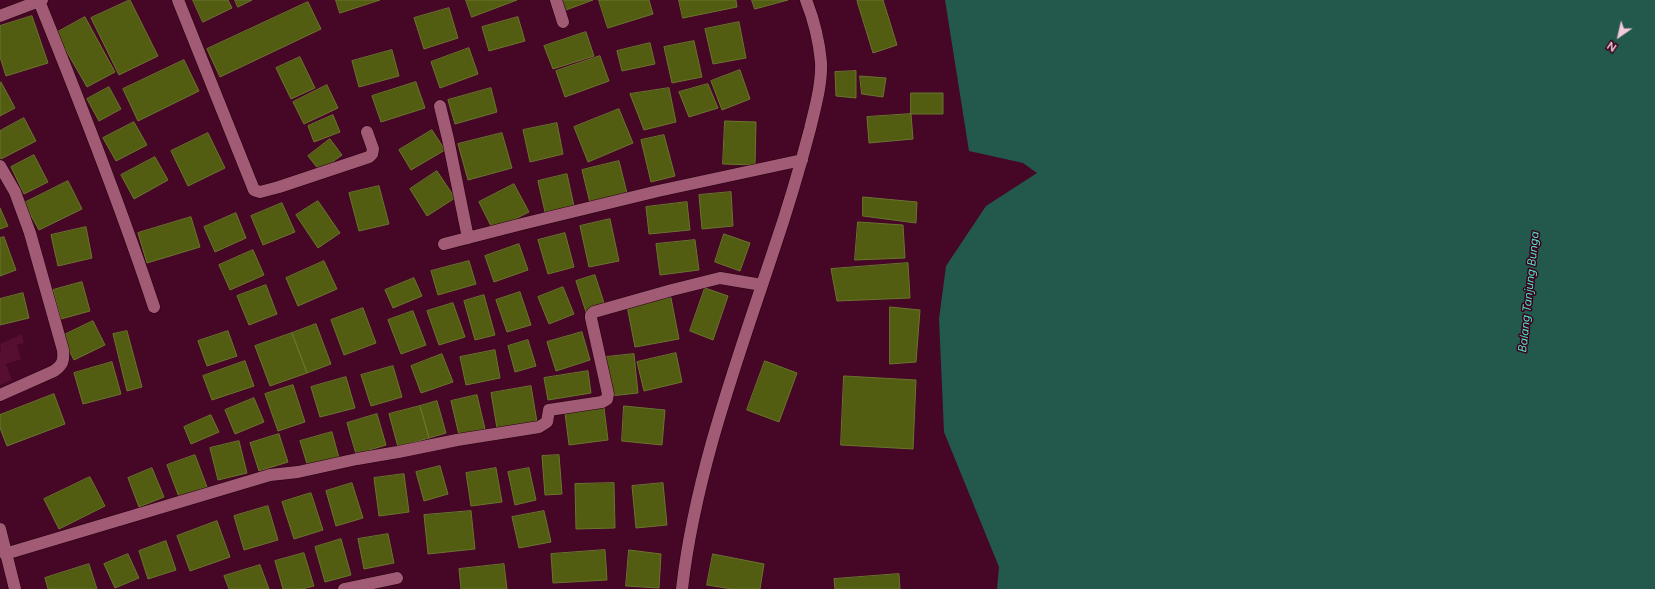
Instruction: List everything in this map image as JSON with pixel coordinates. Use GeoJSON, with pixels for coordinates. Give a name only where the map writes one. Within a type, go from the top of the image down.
{"type":"FeatureCollection","features":[{"type":"Feature","properties":{"kind":"street"},"geometry":{"type":"LineString","coordinates":[[178,0],[254,190],[260,192],[369,157],[372,154],[373,149],[367,132]]}},
{"type":"Feature","properties":{"kind":"street"},"geometry":{"type":"LineString","coordinates":[[556,0],[563,22]]}},
{"type":"Feature","properties":{"kind":"street"},"geometry":{"type":"LineString","coordinates":[[682,589],[694,516],[717,424],[787,212],[802,160],[817,98],[821,63],[813,18],[806,0]]}},
{"type":"Feature","properties":{"kind":"street"},"geometry":{"type":"LineString","coordinates":[[0,16],[40,1],[87,121],[135,250],[154,307]]}},
{"type":"Feature","properties":{"kind":"street"},"geometry":{"type":"LineString","coordinates":[[440,106],[468,238]]}},
{"type":"Feature","properties":{"kind":"street"},"geometry":{"type":"LineString","coordinates":[[444,244],[658,191],[802,160]]}},
{"type":"Feature","properties":{"kind":"street"},"geometry":{"type":"LineString","coordinates":[[0,166],[15,192],[30,233],[56,321],[64,360],[59,368],[54,371],[0,395]]}},
{"type":"Feature","properties":{"kind":"street"},"geometry":{"type":"LineString","coordinates":[[6,554],[270,475],[298,472],[458,440],[539,427],[547,422],[549,410],[602,402],[607,399],[608,394],[591,318],[591,315],[594,312],[720,278],[762,285]]}},
{"type":"Feature","properties":{"kind":"street"},"geometry":{"type":"LineString","coordinates":[[0,529],[15,589]]}},
{"type":"Feature","properties":{"kind":"street"},"geometry":{"type":"LineString","coordinates":[[344,589],[397,578]]}},
{"type":"Feature","properties":{"kind":"shaded area"},"geometry":{"type":"Polygon","coordinates":[[[22,334],[24,343],[17,345],[21,359],[6,364],[12,380],[0,385],[0,344],[22,334]]]}},
{"type":"Feature","properties":{"kind":"water","name":"Balang Tanjung Bunga"},"geometry":{"type":"Polygon","coordinates":[[[945,0],[1655,0],[1655,589],[997,589],[999,567],[944,432],[939,319],[946,266],[986,206],[1037,173],[1023,163],[969,151],[945,0]]]}},
{"type":"Feature","properties":{"kind":"building"},"geometry":{"type":"Polygon","coordinates":[[[130,0],[158,56],[119,75],[91,18],[130,0]]]}},
{"type":"Feature","properties":{"kind":"building"},"geometry":{"type":"Polygon","coordinates":[[[193,0],[228,0],[232,8],[203,22],[193,0]]]}},
{"type":"Feature","properties":{"kind":"building"},"geometry":{"type":"Polygon","coordinates":[[[235,0],[252,0],[238,7],[235,0]]]}},
{"type":"Feature","properties":{"kind":"building"},"geometry":{"type":"Polygon","coordinates":[[[336,0],[380,0],[340,13],[336,0]]]}},
{"type":"Feature","properties":{"kind":"building"},"geometry":{"type":"Polygon","coordinates":[[[466,0],[517,0],[472,17],[466,0]]]}},
{"type":"Feature","properties":{"kind":"building"},"geometry":{"type":"Polygon","coordinates":[[[563,0],[593,0],[566,10],[563,0]]]}},
{"type":"Feature","properties":{"kind":"building"},"geometry":{"type":"Polygon","coordinates":[[[599,0],[649,0],[653,14],[608,28],[599,0]]]}},
{"type":"Feature","properties":{"kind":"building"},"geometry":{"type":"Polygon","coordinates":[[[679,0],[736,0],[737,7],[683,18],[679,0]]]}},
{"type":"Feature","properties":{"kind":"building"},"geometry":{"type":"Polygon","coordinates":[[[752,0],[788,0],[755,9],[752,0]]]}},
{"type":"Feature","properties":{"kind":"building"},"geometry":{"type":"Polygon","coordinates":[[[883,0],[897,45],[873,53],[857,1],[883,0]]]}},
{"type":"Feature","properties":{"kind":"building"},"geometry":{"type":"Polygon","coordinates":[[[308,2],[321,29],[220,77],[207,49],[308,2]]]}},
{"type":"Feature","properties":{"kind":"building"},"geometry":{"type":"Polygon","coordinates":[[[449,8],[458,38],[424,49],[414,18],[449,8]]]}},
{"type":"Feature","properties":{"kind":"building"},"geometry":{"type":"Polygon","coordinates":[[[32,16],[48,63],[6,76],[0,57],[0,26],[32,16]]]}},
{"type":"Feature","properties":{"kind":"building"},"geometry":{"type":"Polygon","coordinates":[[[85,17],[115,72],[87,87],[56,33],[85,17]]]}},
{"type":"Feature","properties":{"kind":"building"},"geometry":{"type":"Polygon","coordinates":[[[518,17],[525,41],[489,51],[482,27],[518,17]]]}},
{"type":"Feature","properties":{"kind":"building"},"geometry":{"type":"Polygon","coordinates":[[[739,22],[746,58],[713,64],[705,29],[739,22]]]}},
{"type":"Feature","properties":{"kind":"building"},"geometry":{"type":"Polygon","coordinates":[[[586,32],[594,56],[553,69],[544,46],[586,32]]]}},
{"type":"Feature","properties":{"kind":"building"},"geometry":{"type":"Polygon","coordinates":[[[694,41],[702,77],[672,83],[664,47],[694,41]]]}},
{"type":"Feature","properties":{"kind":"building"},"geometry":{"type":"Polygon","coordinates":[[[650,43],[655,64],[622,71],[617,51],[650,43]]]}},
{"type":"Feature","properties":{"kind":"building"},"geometry":{"type":"Polygon","coordinates":[[[469,48],[478,74],[440,88],[431,62],[469,48]]]}},
{"type":"Feature","properties":{"kind":"building"},"geometry":{"type":"Polygon","coordinates":[[[392,50],[399,76],[359,87],[352,61],[392,50]]]}},
{"type":"Feature","properties":{"kind":"building"},"geometry":{"type":"Polygon","coordinates":[[[600,56],[609,81],[565,97],[556,71],[600,56]]]}},
{"type":"Feature","properties":{"kind":"building"},"geometry":{"type":"Polygon","coordinates":[[[300,57],[315,88],[291,99],[276,68],[300,57]]]}},
{"type":"Feature","properties":{"kind":"building"},"geometry":{"type":"Polygon","coordinates":[[[184,60],[199,91],[138,121],[123,89],[184,60]]]}},
{"type":"Feature","properties":{"kind":"building"},"geometry":{"type":"Polygon","coordinates":[[[740,70],[750,99],[722,110],[711,81],[740,70]]]}},
{"type":"Feature","properties":{"kind":"building"},"geometry":{"type":"Polygon","coordinates":[[[856,71],[856,98],[836,96],[835,72],[856,71]]]}},
{"type":"Feature","properties":{"kind":"building"},"geometry":{"type":"Polygon","coordinates":[[[860,76],[886,78],[883,97],[862,94],[860,76]]]}},
{"type":"Feature","properties":{"kind":"building"},"geometry":{"type":"Polygon","coordinates":[[[1,82],[15,108],[0,116],[0,83],[1,82]]]}},
{"type":"Feature","properties":{"kind":"building"},"geometry":{"type":"Polygon","coordinates":[[[416,82],[425,108],[381,122],[372,96],[416,82]]]}},
{"type":"Feature","properties":{"kind":"building"},"geometry":{"type":"Polygon","coordinates":[[[708,84],[718,108],[689,117],[679,92],[708,84]]]}},
{"type":"Feature","properties":{"kind":"building"},"geometry":{"type":"Polygon","coordinates":[[[327,85],[338,108],[304,124],[293,102],[327,85]]]}},
{"type":"Feature","properties":{"kind":"building"},"geometry":{"type":"Polygon","coordinates":[[[109,87],[121,109],[99,121],[87,99],[109,87]]]}},
{"type":"Feature","properties":{"kind":"building"},"geometry":{"type":"Polygon","coordinates":[[[491,88],[497,112],[455,124],[448,100],[491,88]]]}},
{"type":"Feature","properties":{"kind":"building"},"geometry":{"type":"Polygon","coordinates":[[[669,88],[676,122],[644,130],[630,94],[669,88]]]}},
{"type":"Feature","properties":{"kind":"building"},"geometry":{"type":"Polygon","coordinates":[[[911,93],[943,93],[943,114],[911,114],[911,93]]]}},
{"type":"Feature","properties":{"kind":"building"},"geometry":{"type":"Polygon","coordinates":[[[619,109],[633,143],[588,162],[574,127],[619,109]]]}},
{"type":"Feature","properties":{"kind":"building"},"geometry":{"type":"Polygon","coordinates":[[[911,114],[913,139],[869,143],[867,117],[911,114]]]}},
{"type":"Feature","properties":{"kind":"building"},"geometry":{"type":"Polygon","coordinates":[[[333,115],[340,132],[314,142],[308,126],[333,115]]]}},
{"type":"Feature","properties":{"kind":"building"},"geometry":{"type":"Polygon","coordinates":[[[24,118],[36,141],[1,159],[0,131],[24,118]]]}},
{"type":"Feature","properties":{"kind":"building"},"geometry":{"type":"Polygon","coordinates":[[[725,121],[756,122],[755,165],[723,164],[725,121]]]}},
{"type":"Feature","properties":{"kind":"building"},"geometry":{"type":"Polygon","coordinates":[[[134,122],[147,145],[116,161],[103,138],[134,122]]]}},
{"type":"Feature","properties":{"kind":"building"},"geometry":{"type":"Polygon","coordinates":[[[557,123],[563,154],[530,162],[523,130],[557,123]]]}},
{"type":"Feature","properties":{"kind":"building"},"geometry":{"type":"Polygon","coordinates":[[[432,130],[445,150],[411,170],[399,150],[432,130]]]}},
{"type":"Feature","properties":{"kind":"building"},"geometry":{"type":"Polygon","coordinates":[[[208,133],[225,168],[188,186],[171,151],[208,133]]]}},
{"type":"Feature","properties":{"kind":"building"},"geometry":{"type":"Polygon","coordinates":[[[502,133],[512,168],[468,180],[458,144],[502,133]]]}},
{"type":"Feature","properties":{"kind":"building"},"geometry":{"type":"Polygon","coordinates":[[[664,135],[675,176],[651,182],[641,140],[664,135]]]}},
{"type":"Feature","properties":{"kind":"building"},"geometry":{"type":"Polygon","coordinates":[[[330,139],[342,155],[320,171],[308,156],[330,139]]]}},
{"type":"Feature","properties":{"kind":"building"},"geometry":{"type":"Polygon","coordinates":[[[34,155],[48,182],[24,194],[11,167],[34,155]]]}},
{"type":"Feature","properties":{"kind":"building"},"geometry":{"type":"Polygon","coordinates":[[[155,157],[168,180],[134,199],[121,175],[155,157]]]}},
{"type":"Feature","properties":{"kind":"building"},"geometry":{"type":"Polygon","coordinates":[[[619,161],[628,197],[591,207],[582,170],[619,161]]]}},
{"type":"Feature","properties":{"kind":"building"},"geometry":{"type":"Polygon","coordinates":[[[437,171],[455,198],[427,216],[410,189],[437,171]]]}},
{"type":"Feature","properties":{"kind":"building"},"geometry":{"type":"Polygon","coordinates":[[[567,174],[574,206],[545,212],[538,181],[567,174]]]}},
{"type":"Feature","properties":{"kind":"building"},"geometry":{"type":"Polygon","coordinates":[[[68,181],[82,209],[39,230],[24,203],[68,181]]]}},
{"type":"Feature","properties":{"kind":"building"},"geometry":{"type":"Polygon","coordinates":[[[514,184],[529,212],[493,230],[479,202],[514,184]]]}},
{"type":"Feature","properties":{"kind":"building"},"geometry":{"type":"Polygon","coordinates":[[[379,186],[389,224],[359,231],[349,193],[379,186]]]}},
{"type":"Feature","properties":{"kind":"building"},"geometry":{"type":"Polygon","coordinates":[[[731,192],[733,226],[702,229],[699,195],[731,192]]]}},
{"type":"Feature","properties":{"kind":"building"},"geometry":{"type":"Polygon","coordinates":[[[863,197],[917,202],[916,223],[863,216],[863,197]]]}},
{"type":"Feature","properties":{"kind":"building"},"geometry":{"type":"Polygon","coordinates":[[[318,201],[340,233],[318,248],[296,215],[318,201]]]}},
{"type":"Feature","properties":{"kind":"building"},"geometry":{"type":"Polygon","coordinates":[[[687,202],[690,230],[649,234],[646,207],[687,202]]]}},
{"type":"Feature","properties":{"kind":"building"},"geometry":{"type":"Polygon","coordinates":[[[282,203],[295,232],[263,245],[251,216],[282,203]]]}},
{"type":"Feature","properties":{"kind":"building"},"geometry":{"type":"Polygon","coordinates":[[[0,208],[8,226],[0,229],[0,208]]]}},
{"type":"Feature","properties":{"kind":"building"},"geometry":{"type":"Polygon","coordinates":[[[236,213],[246,238],[215,252],[204,227],[236,213]]]}},
{"type":"Feature","properties":{"kind":"building"},"geometry":{"type":"Polygon","coordinates":[[[191,217],[200,247],[147,263],[138,233],[191,217]]]}},
{"type":"Feature","properties":{"kind":"building"},"geometry":{"type":"Polygon","coordinates":[[[610,219],[619,261],[589,267],[580,226],[610,219]]]}},
{"type":"Feature","properties":{"kind":"building"},"geometry":{"type":"Polygon","coordinates":[[[858,222],[903,225],[905,258],[855,260],[858,222]]]}},
{"type":"Feature","properties":{"kind":"building"},"geometry":{"type":"Polygon","coordinates":[[[86,227],[92,258],[58,266],[51,235],[86,227]]]}},
{"type":"Feature","properties":{"kind":"building"},"geometry":{"type":"Polygon","coordinates":[[[565,233],[574,267],[548,274],[538,240],[565,233]]]}},
{"type":"Feature","properties":{"kind":"building"},"geometry":{"type":"Polygon","coordinates":[[[724,234],[750,243],[740,271],[715,262],[724,234]]]}},
{"type":"Feature","properties":{"kind":"building"},"geometry":{"type":"Polygon","coordinates":[[[4,237],[16,270],[0,276],[0,238],[4,237]]]}},
{"type":"Feature","properties":{"kind":"building"},"geometry":{"type":"Polygon","coordinates":[[[695,240],[699,270],[660,275],[656,244],[695,240]]]}},
{"type":"Feature","properties":{"kind":"building"},"geometry":{"type":"Polygon","coordinates":[[[519,244],[528,270],[494,282],[485,256],[519,244]]]}},
{"type":"Feature","properties":{"kind":"building"},"geometry":{"type":"Polygon","coordinates":[[[253,250],[264,275],[230,290],[219,265],[253,250]]]}},
{"type":"Feature","properties":{"kind":"building"},"geometry":{"type":"Polygon","coordinates":[[[324,261],[337,289],[298,306],[286,278],[324,261]]]}},
{"type":"Feature","properties":{"kind":"building"},"geometry":{"type":"Polygon","coordinates":[[[469,261],[476,284],[438,295],[431,271],[469,261]]]}},
{"type":"Feature","properties":{"kind":"building"},"geometry":{"type":"Polygon","coordinates":[[[908,263],[910,298],[837,301],[831,269],[908,263]]]}},
{"type":"Feature","properties":{"kind":"building"},"geometry":{"type":"Polygon","coordinates":[[[595,275],[605,306],[586,312],[576,281],[595,275]]]}},
{"type":"Feature","properties":{"kind":"building"},"geometry":{"type":"Polygon","coordinates":[[[414,278],[422,296],[393,308],[385,290],[414,278]]]}},
{"type":"Feature","properties":{"kind":"building"},"geometry":{"type":"Polygon","coordinates":[[[82,282],[90,311],[61,319],[53,290],[82,282]]]}},
{"type":"Feature","properties":{"kind":"building"},"geometry":{"type":"Polygon","coordinates":[[[266,285],[277,314],[249,325],[237,296],[266,285]]]}},
{"type":"Feature","properties":{"kind":"building"},"geometry":{"type":"Polygon","coordinates":[[[563,287],[574,314],[549,324],[538,297],[563,287]]]}},
{"type":"Feature","properties":{"kind":"building"},"geometry":{"type":"Polygon","coordinates":[[[705,288],[728,296],[713,340],[690,331],[705,288]]]}},
{"type":"Feature","properties":{"kind":"building"},"geometry":{"type":"Polygon","coordinates":[[[520,292],[531,325],[507,332],[496,300],[520,292]]]}},
{"type":"Feature","properties":{"kind":"building"},"geometry":{"type":"Polygon","coordinates":[[[23,293],[29,318],[0,325],[0,299],[23,293]]]}},
{"type":"Feature","properties":{"kind":"building"},"geometry":{"type":"Polygon","coordinates":[[[484,295],[495,335],[475,340],[464,301],[484,295]]]}},
{"type":"Feature","properties":{"kind":"building"},"geometry":{"type":"Polygon","coordinates":[[[671,298],[679,339],[635,347],[627,306],[671,298]]]}},
{"type":"Feature","properties":{"kind":"building"},"geometry":{"type":"Polygon","coordinates":[[[453,303],[465,337],[439,345],[427,311],[453,303]]]}},
{"type":"Feature","properties":{"kind":"building"},"geometry":{"type":"Polygon","coordinates":[[[890,307],[920,310],[916,362],[890,364],[890,307]]]}},
{"type":"Feature","properties":{"kind":"building"},"geometry":{"type":"Polygon","coordinates":[[[363,308],[376,343],[344,355],[331,320],[363,308]]]}},
{"type":"Feature","properties":{"kind":"building"},"geometry":{"type":"Polygon","coordinates":[[[413,311],[426,345],[401,354],[388,320],[413,311]]]}},
{"type":"Feature","properties":{"kind":"building"},"geometry":{"type":"Polygon","coordinates":[[[93,321],[105,345],[74,360],[62,336],[93,321]]]}},
{"type":"Feature","properties":{"kind":"building"},"geometry":{"type":"Polygon","coordinates":[[[316,324],[331,364],[307,373],[292,333],[316,324]]]}},
{"type":"Feature","properties":{"kind":"building"},"geometry":{"type":"Polygon","coordinates":[[[127,331],[142,387],[127,391],[113,334],[127,331]]]}},
{"type":"Feature","properties":{"kind":"building"},"geometry":{"type":"Polygon","coordinates":[[[228,331],[237,356],[207,366],[198,341],[228,331]]]}},
{"type":"Feature","properties":{"kind":"building"},"geometry":{"type":"Polygon","coordinates":[[[582,332],[590,360],[556,371],[547,342],[582,332]]]}},
{"type":"Feature","properties":{"kind":"building"},"geometry":{"type":"Polygon","coordinates":[[[292,333],[307,373],[270,386],[255,346],[292,333]]]}},
{"type":"Feature","properties":{"kind":"building"},"geometry":{"type":"Polygon","coordinates":[[[528,340],[536,366],[515,372],[508,346],[528,340]]]}},
{"type":"Feature","properties":{"kind":"building"},"geometry":{"type":"Polygon","coordinates":[[[495,350],[500,378],[466,385],[460,357],[495,350]]]}},
{"type":"Feature","properties":{"kind":"building"},"geometry":{"type":"Polygon","coordinates":[[[676,353],[682,382],[644,391],[637,362],[676,353]]]}},
{"type":"Feature","properties":{"kind":"building"},"geometry":{"type":"Polygon","coordinates":[[[442,354],[453,382],[421,393],[411,366],[442,354]]]}},
{"type":"Feature","properties":{"kind":"building"},"geometry":{"type":"Polygon","coordinates":[[[634,354],[638,393],[610,396],[606,357],[634,354]]]}},
{"type":"Feature","properties":{"kind":"building"},"geometry":{"type":"Polygon","coordinates":[[[245,361],[254,386],[212,400],[203,376],[245,361]]]}},
{"type":"Feature","properties":{"kind":"building"},"geometry":{"type":"Polygon","coordinates":[[[765,361],[797,373],[779,422],[747,410],[765,361]]]}},
{"type":"Feature","properties":{"kind":"building"},"geometry":{"type":"Polygon","coordinates":[[[112,362],[121,394],[83,404],[74,373],[112,362]]]}},
{"type":"Feature","properties":{"kind":"building"},"geometry":{"type":"Polygon","coordinates":[[[393,366],[402,397],[371,406],[361,375],[393,366]]]}},
{"type":"Feature","properties":{"kind":"building"},"geometry":{"type":"Polygon","coordinates":[[[588,371],[591,393],[548,400],[544,378],[588,371]]]}},
{"type":"Feature","properties":{"kind":"building"},"geometry":{"type":"Polygon","coordinates":[[[844,376],[916,380],[913,449],[841,445],[844,376]]]}},
{"type":"Feature","properties":{"kind":"building"},"geometry":{"type":"Polygon","coordinates":[[[346,377],[355,408],[320,417],[311,387],[346,377]]]}},
{"type":"Feature","properties":{"kind":"building"},"geometry":{"type":"Polygon","coordinates":[[[293,385],[305,422],[278,431],[265,394],[293,385]]]}},
{"type":"Feature","properties":{"kind":"building"},"geometry":{"type":"Polygon","coordinates":[[[531,386],[537,422],[497,428],[491,393],[531,386]]]}},
{"type":"Feature","properties":{"kind":"building"},"geometry":{"type":"Polygon","coordinates":[[[54,394],[65,424],[7,446],[0,428],[0,415],[54,394]]]}},
{"type":"Feature","properties":{"kind":"building"},"geometry":{"type":"Polygon","coordinates":[[[477,395],[485,429],[459,435],[451,401],[477,395]]]}},
{"type":"Feature","properties":{"kind":"building"},"geometry":{"type":"Polygon","coordinates":[[[254,398],[264,422],[235,434],[225,410],[254,398]]]}},
{"type":"Feature","properties":{"kind":"building"},"geometry":{"type":"Polygon","coordinates":[[[437,401],[446,433],[429,438],[420,406],[437,401]]]}},
{"type":"Feature","properties":{"kind":"building"},"geometry":{"type":"Polygon","coordinates":[[[420,406],[429,438],[398,447],[389,414],[420,406]]]}},
{"type":"Feature","properties":{"kind":"building"},"geometry":{"type":"Polygon","coordinates":[[[624,406],[665,410],[662,445],[622,441],[624,406]]]}},
{"type":"Feature","properties":{"kind":"building"},"geometry":{"type":"Polygon","coordinates":[[[604,408],[608,440],[569,445],[565,413],[604,408]]]}},
{"type":"Feature","properties":{"kind":"building"},"geometry":{"type":"Polygon","coordinates":[[[377,414],[386,445],[356,454],[347,423],[377,414]]]}},
{"type":"Feature","properties":{"kind":"building"},"geometry":{"type":"Polygon","coordinates":[[[211,415],[219,432],[191,444],[184,427],[211,415]]]}},
{"type":"Feature","properties":{"kind":"building"},"geometry":{"type":"Polygon","coordinates":[[[332,432],[339,458],[308,467],[300,441],[332,432]]]}},
{"type":"Feature","properties":{"kind":"building"},"geometry":{"type":"Polygon","coordinates":[[[279,434],[288,462],[259,471],[250,443],[279,434]]]}},
{"type":"Feature","properties":{"kind":"building"},"geometry":{"type":"Polygon","coordinates":[[[239,441],[247,473],[218,480],[210,448],[239,441]]]}},
{"type":"Feature","properties":{"kind":"building"},"geometry":{"type":"Polygon","coordinates":[[[195,455],[207,487],[179,497],[167,465],[195,455]]]}},
{"type":"Feature","properties":{"kind":"building"},"geometry":{"type":"Polygon","coordinates":[[[559,455],[562,494],[545,495],[542,456],[559,455]]]}},
{"type":"Feature","properties":{"kind":"building"},"geometry":{"type":"Polygon","coordinates":[[[440,466],[448,494],[424,501],[416,472],[440,466]]]}},
{"type":"Feature","properties":{"kind":"building"},"geometry":{"type":"Polygon","coordinates":[[[152,468],[164,497],[139,507],[128,478],[152,468]]]}},
{"type":"Feature","properties":{"kind":"building"},"geometry":{"type":"Polygon","coordinates":[[[496,468],[502,502],[471,506],[466,473],[496,468]]]}},
{"type":"Feature","properties":{"kind":"building"},"geometry":{"type":"Polygon","coordinates":[[[529,468],[536,500],[515,505],[508,472],[529,468]]]}},
{"type":"Feature","properties":{"kind":"building"},"geometry":{"type":"Polygon","coordinates":[[[404,474],[409,512],[379,516],[374,478],[404,474]]]}},
{"type":"Feature","properties":{"kind":"building"},"geometry":{"type":"Polygon","coordinates":[[[90,477],[105,506],[59,529],[44,499],[90,477]]]}},
{"type":"Feature","properties":{"kind":"building"},"geometry":{"type":"Polygon","coordinates":[[[352,483],[363,518],[336,526],[326,491],[352,483]]]}},
{"type":"Feature","properties":{"kind":"building"},"geometry":{"type":"Polygon","coordinates":[[[614,483],[615,528],[576,529],[575,484],[614,483]]]}},
{"type":"Feature","properties":{"kind":"building"},"geometry":{"type":"Polygon","coordinates":[[[663,483],[667,525],[636,528],[632,486],[663,483]]]}},
{"type":"Feature","properties":{"kind":"building"},"geometry":{"type":"Polygon","coordinates":[[[311,493],[323,530],[294,539],[282,502],[311,493]]]}},
{"type":"Feature","properties":{"kind":"building"},"geometry":{"type":"Polygon","coordinates":[[[268,506],[278,540],[244,550],[234,516],[268,506]]]}},
{"type":"Feature","properties":{"kind":"building"},"geometry":{"type":"Polygon","coordinates":[[[471,511],[475,549],[428,554],[424,515],[471,511]]]}},
{"type":"Feature","properties":{"kind":"building"},"geometry":{"type":"Polygon","coordinates":[[[544,511],[551,542],[519,548],[512,517],[544,511]]]}},
{"type":"Feature","properties":{"kind":"building"},"geometry":{"type":"Polygon","coordinates":[[[217,521],[230,557],[190,571],[177,536],[217,521]]]}},
{"type":"Feature","properties":{"kind":"building"},"geometry":{"type":"Polygon","coordinates":[[[388,534],[394,563],[364,569],[358,539],[388,534]]]}},
{"type":"Feature","properties":{"kind":"building"},"geometry":{"type":"Polygon","coordinates":[[[341,539],[351,575],[325,582],[315,547],[341,539]]]}},
{"type":"Feature","properties":{"kind":"building"},"geometry":{"type":"Polygon","coordinates":[[[166,541],[176,570],[148,579],[139,551],[166,541]]]}},
{"type":"Feature","properties":{"kind":"building"},"geometry":{"type":"Polygon","coordinates":[[[605,550],[607,580],[553,583],[551,554],[605,550]]]}},
{"type":"Feature","properties":{"kind":"building"},"geometry":{"type":"Polygon","coordinates":[[[629,550],[661,554],[659,588],[626,586],[629,550]]]}},
{"type":"Feature","properties":{"kind":"building"},"geometry":{"type":"Polygon","coordinates":[[[304,553],[314,586],[302,589],[283,589],[275,561],[304,553]]]}},
{"type":"Feature","properties":{"kind":"building"},"geometry":{"type":"Polygon","coordinates":[[[128,554],[139,578],[115,588],[104,564],[128,554]]]}},
{"type":"Feature","properties":{"kind":"building"},"geometry":{"type":"Polygon","coordinates":[[[713,554],[764,564],[760,589],[732,589],[707,585],[713,554]]]}},
{"type":"Feature","properties":{"kind":"building"},"geometry":{"type":"Polygon","coordinates":[[[89,564],[97,589],[48,589],[45,578],[89,564]]]}},
{"type":"Feature","properties":{"kind":"building"},"geometry":{"type":"Polygon","coordinates":[[[504,564],[507,589],[461,589],[459,569],[504,564]]]}},
{"type":"Feature","properties":{"kind":"building"},"geometry":{"type":"Polygon","coordinates":[[[260,565],[269,589],[229,589],[224,576],[260,565]]]}},
{"type":"Feature","properties":{"kind":"building"},"geometry":{"type":"Polygon","coordinates":[[[899,574],[900,589],[835,589],[834,579],[899,574]]]}}]}
